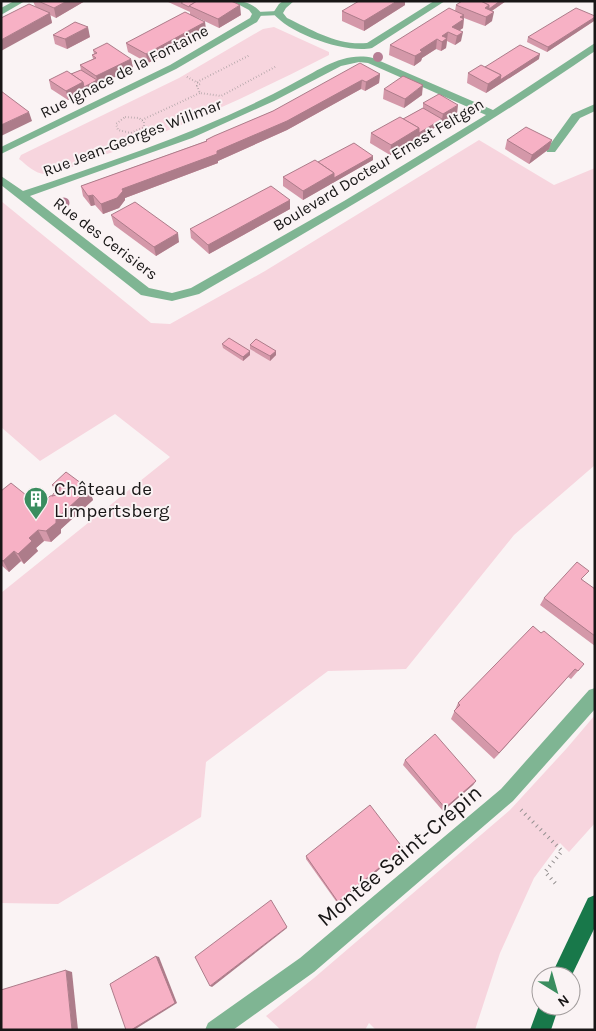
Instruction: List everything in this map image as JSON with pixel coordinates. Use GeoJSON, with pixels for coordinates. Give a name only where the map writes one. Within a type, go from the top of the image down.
{"type":"FeatureCollection","features":[{"type":"Feature","properties":{"kind":"main road"},"geometry":{"type":"LineString","coordinates":[[566,966],[595,906]]}},
{"type":"Feature","properties":{"kind":"main road"},"geometry":{"type":"LineString","coordinates":[[540,1030],[545,1016]]}},
{"type":"Feature","properties":{"kind":"street"},"geometry":{"type":"LineString","coordinates":[[1,12],[22,1]]}},
{"type":"Feature","properties":{"kind":"street"},"geometry":{"type":"LineString","coordinates":[[236,1],[252,8],[257,14]]}},
{"type":"Feature","properties":{"kind":"street"},"geometry":{"type":"LineString","coordinates":[[290,1],[282,6],[278,13],[284,20],[348,47],[370,60],[493,114]]}},
{"type":"Feature","properties":{"kind":"street","name":"Rue Jean-Georges Willmar"},"geometry":{"type":"LineString","coordinates":[[22,195],[165,145],[248,110],[295,88],[360,53],[441,1]]}},
{"type":"Feature","properties":{"kind":"street","name":"Rue Ignace de la Fontaine"},"geometry":{"type":"LineString","coordinates":[[1,151],[172,67],[254,20],[257,14]]}},
{"type":"Feature","properties":{"kind":"street","name":"Boulevard Docteur Ernest Feltgen"},"geometry":{"type":"LineString","coordinates":[[172,297],[195,292],[324,218],[493,114],[595,46]]}},
{"type":"Feature","properties":{"kind":"street"},"geometry":{"type":"LineString","coordinates":[[551,150],[576,116],[595,107]]}},
{"type":"Feature","properties":{"kind":"street","name":"Rue des Cerisiers"},"geometry":{"type":"LineString","coordinates":[[1,179],[145,292],[172,297]]}},
{"type":"Feature","properties":{"kind":"street","name":"Montée Saint-Crépin"},"geometry":{"type":"LineString","coordinates":[[215,1030],[307,965],[507,795],[557,742],[595,696]]}},
{"type":"Feature","properties":{"kind":"lane"},"geometry":{"type":"LineString","coordinates":[[257,14],[278,13]]}},
{"type":"Feature","properties":{"kind":"path"},"geometry":{"type":"LineString","coordinates":[[197,82],[250,55]]}},
{"type":"Feature","properties":{"kind":"path"},"geometry":{"type":"LineString","coordinates":[[142,120],[144,127],[138,132],[124,133],[116,127],[118,122],[125,118],[135,117],[142,120],[200,92],[221,96],[276,66]]}},
{"type":"Feature","properties":{"kind":"path"},"geometry":{"type":"LineString","coordinates":[[180,73],[200,84],[197,86],[200,92]]}},
{"type":"Feature","properties":{"kind":"path"},"geometry":{"type":"LineString","coordinates":[[507,795],[562,851],[546,872],[556,884]]}},
{"type":"Feature","properties":{"kind":"shaded area"},"geometry":{"type":"Polygon","coordinates":[[[274,27],[329,52],[329,55],[194,119],[68,168],[41,174],[31,169],[19,159],[21,155],[179,78],[263,29],[274,27]]]}},
{"type":"Feature","properties":{"kind":"shaded area"},"geometry":{"type":"Polygon","coordinates":[[[479,140],[554,185],[595,168],[595,465],[514,535],[406,669],[328,671],[206,762],[201,817],[58,904],[1,903],[1,593],[170,457],[115,414],[40,461],[1,427],[1,201],[151,323],[170,324],[265,271],[479,140]]]}},
{"type":"Feature","properties":{"kind":"shaded area"},"geometry":{"type":"Polygon","coordinates":[[[595,715],[595,823],[569,852],[560,843],[534,878],[500,953],[475,1030],[376,1030],[369,1023],[365,1030],[281,1030],[266,1016],[314,978],[510,810],[595,715]]]}},
{"type":"Feature","properties":{"kind":"building"},"geometry":{"type":"Polygon","coordinates":[[[38,1],[67,1],[54,8],[38,1]]]}},
{"type":"Feature","properties":{"kind":"building"},"geometry":{"type":"Polygon","coordinates":[[[184,1],[197,1],[189,7],[181,3],[184,1]]]}},
{"type":"Feature","properties":{"kind":"building"},"geometry":{"type":"Polygon","coordinates":[[[197,1],[231,1],[240,5],[218,19],[189,6],[197,1]]]}},
{"type":"Feature","properties":{"kind":"building"},"geometry":{"type":"Polygon","coordinates":[[[359,1],[397,1],[364,21],[342,11],[359,1]]]}},
{"type":"Feature","properties":{"kind":"building"},"geometry":{"type":"Polygon","coordinates":[[[462,1],[481,1],[489,5],[485,8],[494,12],[486,17],[456,5],[462,1]]]}},
{"type":"Feature","properties":{"kind":"building"},"geometry":{"type":"Polygon","coordinates":[[[481,1],[500,1],[489,9],[489,5],[481,1]]]}},
{"type":"Feature","properties":{"kind":"building"},"geometry":{"type":"Polygon","coordinates":[[[29,4],[50,13],[1,40],[1,18],[29,4]]]}},
{"type":"Feature","properties":{"kind":"building"},"geometry":{"type":"Polygon","coordinates":[[[449,8],[464,15],[460,17],[464,19],[452,27],[463,32],[457,36],[448,32],[442,36],[447,38],[442,42],[437,39],[420,50],[422,52],[415,56],[390,45],[449,8]]]}},
{"type":"Feature","properties":{"kind":"building"},"geometry":{"type":"Polygon","coordinates":[[[576,8],[595,17],[548,47],[528,37],[576,8]]]}},
{"type":"Feature","properties":{"kind":"building"},"geometry":{"type":"Polygon","coordinates":[[[185,12],[205,22],[146,54],[126,43],[185,12]]]}},
{"type":"Feature","properties":{"kind":"building"},"geometry":{"type":"Polygon","coordinates":[[[75,22],[88,27],[65,39],[53,35],[75,22]]]}},
{"type":"Feature","properties":{"kind":"building"},"geometry":{"type":"Polygon","coordinates":[[[107,43],[131,59],[96,76],[80,65],[96,58],[92,55],[97,53],[93,50],[107,43]]]}},
{"type":"Feature","properties":{"kind":"building"},"geometry":{"type":"Polygon","coordinates":[[[520,45],[540,54],[500,80],[501,75],[485,67],[520,45]]]}},
{"type":"Feature","properties":{"kind":"building"},"geometry":{"type":"Polygon","coordinates":[[[360,63],[380,74],[366,82],[362,80],[287,121],[217,151],[217,154],[122,189],[123,191],[117,198],[101,204],[93,195],[88,196],[81,186],[207,141],[214,136],[273,111],[360,63]]]}},
{"type":"Feature","properties":{"kind":"building"},"geometry":{"type":"Polygon","coordinates":[[[481,65],[501,75],[488,84],[468,73],[481,65]]]}},
{"type":"Feature","properties":{"kind":"building"},"geometry":{"type":"Polygon","coordinates":[[[81,70],[97,80],[84,87],[83,82],[71,74],[81,70]]]}},
{"type":"Feature","properties":{"kind":"building"},"geometry":{"type":"Polygon","coordinates":[[[67,71],[83,82],[66,91],[49,80],[67,71]]]}},
{"type":"Feature","properties":{"kind":"building"},"geometry":{"type":"Polygon","coordinates":[[[403,76],[423,85],[405,99],[384,89],[403,76]]]}},
{"type":"Feature","properties":{"kind":"building"},"geometry":{"type":"Polygon","coordinates":[[[1,91],[29,112],[1,125],[1,91]]]}},
{"type":"Feature","properties":{"kind":"building"},"geometry":{"type":"Polygon","coordinates":[[[439,94],[458,105],[443,114],[423,103],[439,94]]]}},
{"type":"Feature","properties":{"kind":"building"},"geometry":{"type":"Polygon","coordinates":[[[423,108],[442,119],[419,133],[419,128],[403,119],[423,108]]]}},
{"type":"Feature","properties":{"kind":"building"},"geometry":{"type":"Polygon","coordinates":[[[400,117],[419,128],[391,145],[371,133],[400,117]]]}},
{"type":"Feature","properties":{"kind":"building"},"geometry":{"type":"Polygon","coordinates":[[[526,127],[552,140],[532,155],[507,140],[526,127]]]}},
{"type":"Feature","properties":{"kind":"building"},"geometry":{"type":"Polygon","coordinates":[[[354,143],[373,156],[334,178],[334,173],[318,162],[354,143]]]}},
{"type":"Feature","properties":{"kind":"building"},"geometry":{"type":"Polygon","coordinates":[[[315,160],[334,173],[303,191],[283,177],[315,160]]]}},
{"type":"Feature","properties":{"kind":"building"},"geometry":{"type":"Polygon","coordinates":[[[271,186],[290,200],[208,245],[190,229],[271,186]]]}},
{"type":"Feature","properties":{"kind":"building"},"geometry":{"type":"Polygon","coordinates":[[[135,202],[178,233],[154,247],[111,215],[135,202]]]}},
{"type":"Feature","properties":{"kind":"building"},"geometry":{"type":"Polygon","coordinates":[[[229,338],[250,351],[243,357],[222,344],[229,338]]]}},
{"type":"Feature","properties":{"kind":"building"},"geometry":{"type":"Polygon","coordinates":[[[256,339],[276,351],[270,356],[250,345],[256,339]]]}},
{"type":"Feature","properties":{"kind":"building","name":"Château de Limpertsberg"},"geometry":{"type":"Polygon","coordinates":[[[66,472],[89,489],[56,519],[56,523],[46,531],[38,530],[29,538],[32,541],[18,554],[14,551],[3,561],[1,560],[1,491],[11,483],[26,495],[29,492],[36,491],[47,499],[60,493],[60,487],[52,485],[66,472]]]}},
{"type":"Feature","properties":{"kind":"building"},"geometry":{"type":"Polygon","coordinates":[[[577,562],[589,571],[581,579],[595,589],[595,636],[544,598],[577,562]]]}},
{"type":"Feature","properties":{"kind":"building"},"geometry":{"type":"Polygon","coordinates":[[[533,626],[541,633],[544,631],[584,664],[578,671],[575,669],[499,753],[454,711],[460,705],[458,703],[533,626]]]}},
{"type":"Feature","properties":{"kind":"building"},"geometry":{"type":"Polygon","coordinates":[[[435,734],[476,781],[445,808],[405,760],[435,734]]]}},
{"type":"Feature","properties":{"kind":"building"},"geometry":{"type":"Polygon","coordinates":[[[370,805],[403,848],[338,902],[306,856],[370,805]]]}},
{"type":"Feature","properties":{"kind":"building"},"geometry":{"type":"Polygon","coordinates":[[[271,900],[287,927],[210,986],[195,957],[271,900]]]}},
{"type":"Feature","properties":{"kind":"building"},"geometry":{"type":"Polygon","coordinates":[[[156,956],[175,1003],[131,1030],[126,1030],[110,984],[156,956]]]}},
{"type":"Feature","properties":{"kind":"building"},"geometry":{"type":"Polygon","coordinates":[[[66,970],[72,1030],[1,1030],[1,990],[66,970]]]}},
{"type":"Feature","properties":{"kind":"place","name":"Château de Limpertsberg"},"geometry":{"type":"Point","coordinates":[36,520]}}]}
